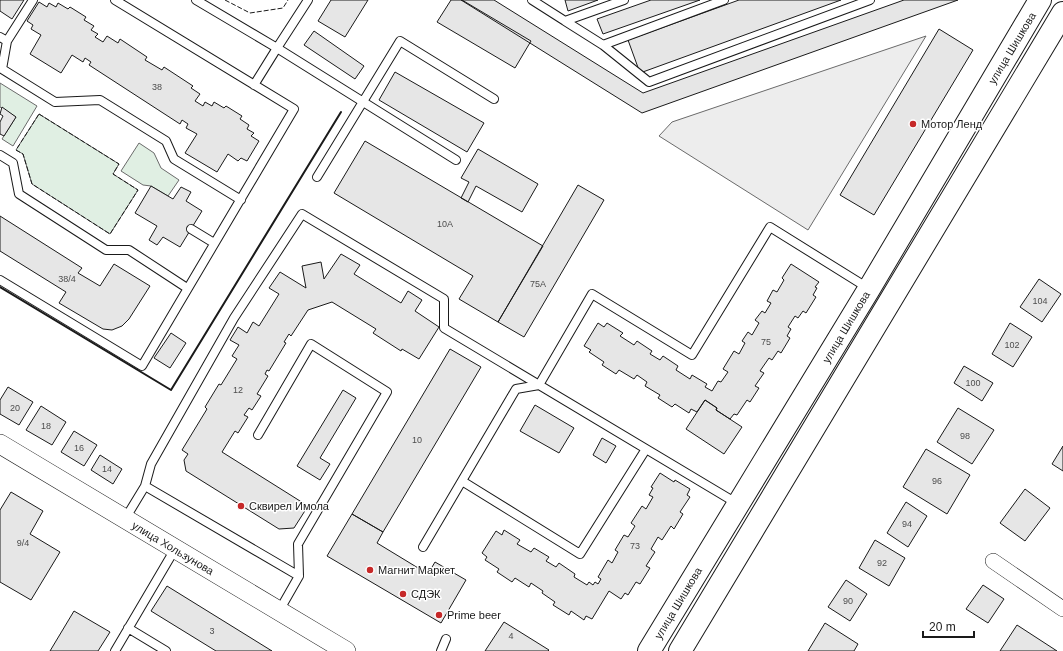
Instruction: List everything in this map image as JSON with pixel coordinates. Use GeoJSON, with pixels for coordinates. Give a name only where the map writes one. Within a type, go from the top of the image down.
{"type":"FeatureCollection","features":[{"type":"Feature","properties":{"kind":"main road"},"geometry":{"type":"LineString","coordinates":[[680,651],[1059,20],[1037,6]]}},
{"type":"Feature","properties":{"kind":"main road","name":"улица Шишкова"},"geometry":{"type":"LineString","coordinates":[[649,651],[869,289],[1037,6]]}},
{"type":"Feature","properties":{"kind":"street","name":"улица Хользунова"},"geometry":{"type":"LineString","coordinates":[[0,444],[346,651]]}},
{"type":"Feature","properties":{"kind":"street"},"geometry":{"type":"LineString","coordinates":[[993,561],[1063,609]]}},
{"type":"Feature","properties":{"kind":"lane"},"geometry":{"type":"LineString","coordinates":[[33,0],[4,39],[2,69],[55,102],[100,100],[166,141],[174,159],[241,200]]}},
{"type":"Feature","properties":{"kind":"lane"},"geometry":{"type":"LineString","coordinates":[[0,280],[142,366],[294,109],[115,0]]}},
{"type":"Feature","properties":{"kind":"lane"},"geometry":{"type":"LineString","coordinates":[[196,0],[277,48],[456,160]]}},
{"type":"Feature","properties":{"kind":"lane"},"geometry":{"type":"LineString","coordinates":[[254,85],[308,0]]}},
{"type":"Feature","properties":{"kind":"lane"},"geometry":{"type":"LineString","coordinates":[[532,0],[603,45],[649,82],[870,0]]}},
{"type":"Feature","properties":{"kind":"lane"},"geometry":{"type":"LineString","coordinates":[[565,21],[624,0]]}},
{"type":"Feature","properties":{"kind":"lane"},"geometry":{"type":"LineString","coordinates":[[603,45],[724,0]]}},
{"type":"Feature","properties":{"kind":"lane"},"geometry":{"type":"LineString","coordinates":[[317,177],[400,42],[494,99]]}},
{"type":"Feature","properties":{"kind":"lane"},"geometry":{"type":"LineString","coordinates":[[0,155],[13,163],[19,194],[106,250],[129,250],[187,288]]}},
{"type":"Feature","properties":{"kind":"lane"},"geometry":{"type":"LineString","coordinates":[[125,519],[145,486],[151,464],[234,318],[302,214],[444,299],[444,328],[738,504]]}},
{"type":"Feature","properties":{"kind":"lane"},"geometry":{"type":"LineString","coordinates":[[423,547],[516,389],[539,385],[592,294],[692,355],[770,227],[869,289]]}},
{"type":"Feature","properties":{"kind":"lane"},"geometry":{"type":"LineString","coordinates":[[191,229],[214,243]]}},
{"type":"Feature","properties":{"kind":"lane"},"geometry":{"type":"LineString","coordinates":[[258,435],[312,344],[387,392],[298,544],[299,576],[279,611]]}},
{"type":"Feature","properties":{"kind":"lane"},"geometry":{"type":"LineString","coordinates":[[462,481],[580,554],[646,449]]}},
{"type":"Feature","properties":{"kind":"lane"},"geometry":{"type":"LineString","coordinates":[[145,486],[299,576]]}},
{"type":"Feature","properties":{"kind":"lane"},"geometry":{"type":"LineString","coordinates":[[115,651],[175,549]]}},
{"type":"Feature","properties":{"kind":"lane"},"geometry":{"type":"LineString","coordinates":[[128,628],[166,651]]}},
{"type":"Feature","properties":{"kind":"lane"},"geometry":{"type":"LineString","coordinates":[[441,651],[446,639]]}},
{"type":"Feature","properties":{"kind":"green space"},"geometry":{"type":"Polygon","coordinates":[[[0,83],[37,106],[13,146],[2,139],[16,117],[0,107],[0,83]]]}},
{"type":"Feature","properties":{"kind":"green space"},"geometry":{"type":"Polygon","coordinates":[[[39,114],[119,164],[113,174],[138,190],[110,234],[32,184],[23,154],[16,150],[39,114]]]}},
{"type":"Feature","properties":{"kind":"green space"},"geometry":{"type":"Polygon","coordinates":[[[139,143],[154,153],[161,168],[179,180],[168,196],[151,186],[143,185],[121,171],[139,143]]]}},
{"type":"Feature","properties":{"kind":"shaded area"},"geometry":{"type":"Polygon","coordinates":[[[926,36],[808,230],[659,136],[672,122],[926,36]]]}},
{"type":"Feature","properties":{"kind":"building"},"geometry":{"type":"Polygon","coordinates":[[[0,0],[24,0],[12,19],[0,11],[0,0]]]}},
{"type":"Feature","properties":{"kind":"building"},"geometry":{"type":"Polygon","coordinates":[[[331,0],[368,0],[345,37],[318,21],[331,0]]]}},
{"type":"Feature","properties":{"kind":"building"},"geometry":{"type":"Polygon","coordinates":[[[451,0],[462,0],[531,41],[515,68],[437,22],[451,0]]]}},
{"type":"Feature","properties":{"kind":"building"},"geometry":{"type":"Polygon","coordinates":[[[461,0],[494,0],[643,93],[904,0],[958,0],[642,113],[461,0]]]}},
{"type":"Feature","properties":{"kind":"building"},"geometry":{"type":"Polygon","coordinates":[[[565,0],[598,0],[568,11],[565,0]]]}},
{"type":"Feature","properties":{"kind":"building"},"geometry":{"type":"Polygon","coordinates":[[[651,0],[700,0],[603,34],[597,19],[651,0]]]}},
{"type":"Feature","properties":{"kind":"building"},"geometry":{"type":"Polygon","coordinates":[[[739,0],[841,0],[640,73],[628,40],[739,0]]]}},
{"type":"Feature","properties":{"kind":"building"},"geometry":{"type":"Polygon","coordinates":[[[39,2],[47,7],[49,3],[56,7],[58,3],[68,9],[70,7],[86,17],[84,20],[94,26],[91,30],[98,34],[95,37],[103,42],[107,36],[118,43],[120,39],[147,57],[145,60],[162,70],[164,67],[193,86],[191,88],[200,94],[195,101],[203,106],[205,102],[212,106],[214,102],[224,108],[226,106],[242,116],[240,119],[249,125],[247,129],[254,133],[251,136],[259,141],[247,161],[241,158],[238,161],[228,154],[217,172],[185,153],[197,134],[186,128],[188,124],[182,120],[180,124],[89,65],[91,62],[85,58],[83,62],[72,55],[61,73],[30,54],[41,35],[31,29],[33,25],[27,21],[39,2]]]}},
{"type":"Feature","properties":{"kind":"building"},"geometry":{"type":"Polygon","coordinates":[[[939,29],[973,50],[874,215],[840,195],[939,29]]]}},
{"type":"Feature","properties":{"kind":"building"},"geometry":{"type":"Polygon","coordinates":[[[314,31],[364,66],[355,79],[304,45],[314,31]]]}},
{"type":"Feature","properties":{"kind":"building"},"geometry":{"type":"Polygon","coordinates":[[[395,72],[484,123],[467,152],[379,100],[395,72]]]}},
{"type":"Feature","properties":{"kind":"building"},"geometry":{"type":"Polygon","coordinates":[[[2,107],[16,117],[4,136],[0,134],[0,122],[3,116],[0,114],[2,107]]]}},
{"type":"Feature","properties":{"kind":"building"},"geometry":{"type":"Polygon","coordinates":[[[365,141],[543,246],[498,322],[459,299],[473,276],[334,193],[365,141]]]}},
{"type":"Feature","properties":{"kind":"building"},"geometry":{"type":"Polygon","coordinates":[[[478,149],[538,184],[522,212],[476,186],[468,202],[461,198],[469,182],[461,178],[478,149]]]}},
{"type":"Feature","properties":{"kind":"building"},"geometry":{"type":"Polygon","coordinates":[[[578,185],[604,200],[524,337],[498,322],[578,185]]]}},
{"type":"Feature","properties":{"kind":"building"},"geometry":{"type":"Polygon","coordinates":[[[151,186],[173,199],[181,187],[191,192],[186,201],[202,211],[180,247],[163,237],[157,245],[149,240],[157,226],[135,213],[151,186]]]}},
{"type":"Feature","properties":{"kind":"building"},"geometry":{"type":"Polygon","coordinates":[[[0,216],[82,268],[78,273],[100,286],[114,264],[150,286],[129,319],[122,326],[112,330],[103,329],[59,303],[66,292],[0,251],[0,216]]]}},
{"type":"Feature","properties":{"kind":"building"},"geometry":{"type":"Polygon","coordinates":[[[341,254],[360,265],[354,274],[401,303],[408,291],[422,300],[415,311],[439,327],[419,359],[402,349],[401,351],[373,333],[376,329],[332,302],[308,310],[291,336],[289,334],[284,342],[286,343],[269,371],[267,370],[265,374],[268,376],[257,394],[261,396],[252,410],[249,408],[244,415],[248,417],[238,433],[235,431],[222,452],[308,506],[294,528],[279,529],[186,471],[184,460],[188,454],[182,450],[207,409],[205,407],[237,359],[232,356],[239,345],[230,340],[238,327],[247,333],[253,322],[259,326],[279,294],[269,288],[280,272],[306,288],[302,266],[321,262],[324,279],[341,254]]]}},
{"type":"Feature","properties":{"kind":"building"},"geometry":{"type":"Polygon","coordinates":[[[791,264],[819,282],[815,287],[817,288],[813,295],[816,297],[806,313],[803,311],[798,318],[795,316],[788,327],[791,329],[787,336],[790,338],[781,353],[778,351],[772,360],[769,358],[760,371],[764,373],[755,386],[759,388],[750,402],[747,400],[737,415],[734,414],[730,419],[716,410],[717,408],[705,400],[697,412],[691,409],[689,413],[675,404],[672,407],[658,398],[660,395],[645,386],[647,382],[637,375],[634,379],[619,370],[616,374],[602,365],[604,362],[589,352],[591,350],[584,346],[598,323],[604,327],[607,323],[623,333],[620,336],[634,345],[637,341],[652,351],[650,354],[660,360],[663,356],[678,366],[676,370],[690,379],[692,375],[707,384],[705,387],[712,391],[718,381],[721,382],[728,372],[723,369],[734,351],[739,354],[745,343],[742,341],[748,332],[752,335],[759,323],[755,320],[762,311],[765,313],[771,303],[767,301],[773,290],[777,292],[784,280],[782,278],[791,264]]]}},
{"type":"Feature","properties":{"kind":"building"},"geometry":{"type":"Polygon","coordinates":[[[1039,279],[1061,294],[1042,322],[1020,307],[1039,279]]]}},
{"type":"Feature","properties":{"kind":"building"},"geometry":{"type":"Polygon","coordinates":[[[1010,323],[1032,337],[1013,367],[992,354],[1010,323]]]}},
{"type":"Feature","properties":{"kind":"building"},"geometry":{"type":"Polygon","coordinates":[[[171,333],[186,343],[170,368],[154,358],[171,333]]]}},
{"type":"Feature","properties":{"kind":"building"},"geometry":{"type":"Polygon","coordinates":[[[450,349],[481,367],[383,532],[352,514],[450,349]]]}},
{"type":"Feature","properties":{"kind":"building"},"geometry":{"type":"Polygon","coordinates":[[[964,366],[993,383],[982,401],[954,383],[964,366]]]}},
{"type":"Feature","properties":{"kind":"building"},"geometry":{"type":"Polygon","coordinates":[[[8,387],[33,402],[19,425],[0,414],[0,400],[8,387]]]}},
{"type":"Feature","properties":{"kind":"building"},"geometry":{"type":"Polygon","coordinates":[[[343,390],[356,398],[320,458],[330,464],[320,480],[297,466],[343,390]]]}},
{"type":"Feature","properties":{"kind":"building"},"geometry":{"type":"Polygon","coordinates":[[[705,400],[717,408],[716,410],[742,427],[724,454],[686,429],[705,400]]]}},
{"type":"Feature","properties":{"kind":"building"},"geometry":{"type":"Polygon","coordinates":[[[535,405],[574,428],[559,453],[520,431],[535,405]]]}},
{"type":"Feature","properties":{"kind":"building"},"geometry":{"type":"Polygon","coordinates":[[[41,406],[66,422],[52,445],[26,430],[41,406]]]}},
{"type":"Feature","properties":{"kind":"building"},"geometry":{"type":"Polygon","coordinates":[[[958,408],[994,430],[972,464],[937,442],[958,408]]]}},
{"type":"Feature","properties":{"kind":"building"},"geometry":{"type":"Polygon","coordinates":[[[74,431],[97,445],[84,466],[61,452],[74,431]]]}},
{"type":"Feature","properties":{"kind":"building"},"geometry":{"type":"Polygon","coordinates":[[[602,438],[616,446],[606,463],[593,455],[602,438]]]}},
{"type":"Feature","properties":{"kind":"building"},"geometry":{"type":"Polygon","coordinates":[[[1063,446],[1063,471],[1052,464],[1063,446]]]}},
{"type":"Feature","properties":{"kind":"building"},"geometry":{"type":"Polygon","coordinates":[[[926,449],[970,475],[947,514],[903,487],[926,449]]]}},
{"type":"Feature","properties":{"kind":"building"},"geometry":{"type":"Polygon","coordinates":[[[100,455],[122,469],[113,484],[91,470],[100,455]]]}},
{"type":"Feature","properties":{"kind":"building"},"geometry":{"type":"Polygon","coordinates":[[[660,473],[674,482],[675,480],[690,489],[687,495],[690,497],[680,512],[683,514],[674,529],[671,526],[662,540],[658,537],[651,549],[655,552],[646,566],[650,568],[640,584],[636,582],[628,595],[625,593],[621,599],[609,591],[592,619],[586,616],[584,620],[571,611],[569,615],[553,605],[555,602],[531,583],[529,587],[515,578],[512,582],[497,572],[499,569],[485,560],[487,557],[482,553],[496,531],[502,535],[504,530],[520,540],[517,544],[531,552],[534,548],[549,557],[546,561],[556,567],[559,563],[575,574],[574,577],[587,585],[589,582],[593,585],[595,582],[598,584],[601,579],[598,577],[608,560],[612,563],[618,552],[615,550],[624,535],[628,537],[635,526],[631,523],[642,506],[646,509],[653,497],[649,495],[653,488],[651,487],[660,473]]]}},
{"type":"Feature","properties":{"kind":"building"},"geometry":{"type":"Polygon","coordinates":[[[1025,489],[1050,508],[1025,541],[1000,523],[1025,489]]]}},
{"type":"Feature","properties":{"kind":"building"},"geometry":{"type":"Polygon","coordinates":[[[11,492],[43,511],[30,534],[60,552],[31,600],[0,582],[0,510],[11,492]]]}},
{"type":"Feature","properties":{"kind":"building"},"geometry":{"type":"Polygon","coordinates":[[[906,502],[927,516],[908,547],[887,533],[906,502]]]}},
{"type":"Feature","properties":{"kind":"building"},"geometry":{"type":"Polygon","coordinates":[[[352,514],[383,532],[377,543],[428,574],[435,562],[466,580],[441,623],[327,556],[352,514]]]}},
{"type":"Feature","properties":{"kind":"building"},"geometry":{"type":"Polygon","coordinates":[[[875,540],[905,558],[889,586],[859,568],[875,540]]]}},
{"type":"Feature","properties":{"kind":"building"},"geometry":{"type":"Polygon","coordinates":[[[846,580],[867,594],[850,621],[828,607],[846,580]]]}},
{"type":"Feature","properties":{"kind":"building"},"geometry":{"type":"Polygon","coordinates":[[[983,585],[1004,599],[988,623],[966,609],[983,585]]]}},
{"type":"Feature","properties":{"kind":"building"},"geometry":{"type":"Polygon","coordinates":[[[167,586],[272,651],[216,651],[151,611],[167,586]]]}},
{"type":"Feature","properties":{"kind":"building"},"geometry":{"type":"Polygon","coordinates":[[[74,611],[110,632],[98,651],[50,651],[74,611]]]}},
{"type":"Feature","properties":{"kind":"building"},"geometry":{"type":"Polygon","coordinates":[[[504,622],[549,650],[485,651],[504,622]]]}},
{"type":"Feature","properties":{"kind":"building"},"geometry":{"type":"Polygon","coordinates":[[[825,623],[858,644],[854,651],[808,651],[825,623]]]}},
{"type":"Feature","properties":{"kind":"building"},"geometry":{"type":"Polygon","coordinates":[[[1017,625],[1057,651],[1000,651],[1017,625]]]}},
{"type":"Feature","properties":{"kind":"fence"},"geometry":{"type":"LineString","coordinates":[[225,0],[250,13],[283,8],[288,0]]}},
{"type":"Feature","properties":{"kind":"fence"},"geometry":{"type":"LineString","coordinates":[[39,114],[119,164],[113,174],[138,190],[110,234],[32,184],[23,154],[16,150],[39,114]]}},
{"type":"Feature","properties":{"kind":"wall"},"geometry":{"type":"LineString","coordinates":[[0,287],[171,390],[341,112]]}},
{"type":"Feature","properties":{"kind":"place","name":"Мотор Ленд"},"geometry":{"type":"Point","coordinates":[913,124]}},
{"type":"Feature","properties":{"kind":"place","name":"Сквирел Имола"},"geometry":{"type":"Point","coordinates":[241,506]}},
{"type":"Feature","properties":{"kind":"place","name":"Магнит Маркет"},"geometry":{"type":"Point","coordinates":[370,570]}},
{"type":"Feature","properties":{"kind":"place","name":"СДЭК"},"geometry":{"type":"Point","coordinates":[403,594]}},
{"type":"Feature","properties":{"kind":"place","name":"Prime beer"},"geometry":{"type":"Point","coordinates":[439,615]}}]}
